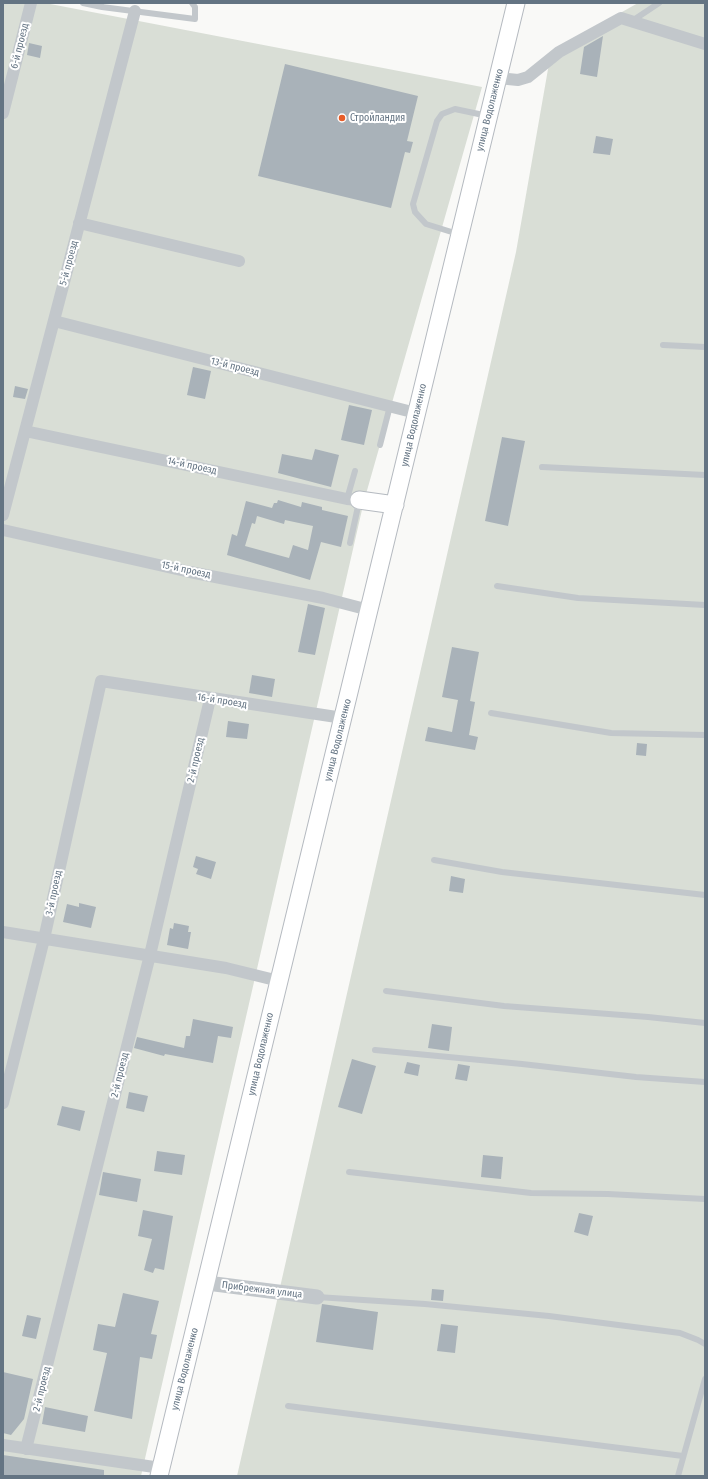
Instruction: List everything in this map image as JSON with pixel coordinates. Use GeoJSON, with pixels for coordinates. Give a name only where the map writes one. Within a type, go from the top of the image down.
{"type":"FeatureCollection","features":[{"type":"Feature","properties":{"kind":"main road","name":"улица Водолаженко"},"geometry":{"type":"LineString","coordinates":[[160,1472],[516,3]]}},
{"type":"Feature","properties":{"kind":"main road"},"geometry":{"type":"LineString","coordinates":[[353,500],[395,506]]}},
{"type":"Feature","properties":{"kind":"street","name":"6-й проезд"},"geometry":{"type":"LineString","coordinates":[[3,113],[31,3]]}},
{"type":"Feature","properties":{"kind":"street","name":"5-й проезд"},"geometry":{"type":"LineString","coordinates":[[3,515],[135,11]]}},
{"type":"Feature","properties":{"kind":"street"},"geometry":{"type":"LineString","coordinates":[[498,78],[518,80],[528,77],[559,52],[621,18],[705,44]]}},
{"type":"Feature","properties":{"kind":"street"},"geometry":{"type":"LineString","coordinates":[[80,223],[239,261]]}},
{"type":"Feature","properties":{"kind":"street","name":"13-й проезд"},"geometry":{"type":"LineString","coordinates":[[54,321],[416,413]]}},
{"type":"Feature","properties":{"kind":"street","name":"14-й проезд"},"geometry":{"type":"LineString","coordinates":[[25,431],[353,500]]}},
{"type":"Feature","properties":{"kind":"street","name":"15-й проезд"},"geometry":{"type":"LineString","coordinates":[[3,530],[190,572],[323,598],[369,610]]}},
{"type":"Feature","properties":{"kind":"street","name":"16-й проезд"},"geometry":{"type":"LineString","coordinates":[[101,681],[210,699],[343,718]]}},
{"type":"Feature","properties":{"kind":"street","name":"3-й проезд"},"geometry":{"type":"LineString","coordinates":[[3,1103],[44,939],[101,681]]}},
{"type":"Feature","properties":{"kind":"street","name":"2-й проезд"},"geometry":{"type":"LineString","coordinates":[[26,1449],[150,956],[210,699]]}},
{"type":"Feature","properties":{"kind":"street"},"geometry":{"type":"LineString","coordinates":[[3,932],[226,968],[279,981]]}},
{"type":"Feature","properties":{"kind":"street","name":"Прибрежная улица"},"geometry":{"type":"LineString","coordinates":[[207,1283],[317,1297]]}},
{"type":"Feature","properties":{"kind":"street"},"geometry":{"type":"LineString","coordinates":[[3,1445],[160,1472]]}},
{"type":"Feature","properties":{"kind":"lane"},"geometry":{"type":"LineString","coordinates":[[83,3],[195,19],[195,7],[192,3]]}},
{"type":"Feature","properties":{"kind":"lane"},"geometry":{"type":"LineString","coordinates":[[632,21],[659,3]]}},
{"type":"Feature","properties":{"kind":"lane"},"geometry":{"type":"LineString","coordinates":[[459,234],[426,224],[415,212],[414,204],[437,121],[442,114],[455,109],[488,116]]}},
{"type":"Feature","properties":{"kind":"lane"},"geometry":{"type":"LineString","coordinates":[[663,345],[705,348]]}},
{"type":"Feature","properties":{"kind":"lane"},"geometry":{"type":"LineString","coordinates":[[380,445],[390,406]]}},
{"type":"Feature","properties":{"kind":"lane"},"geometry":{"type":"LineString","coordinates":[[542,467],[705,475]]}},
{"type":"Feature","properties":{"kind":"lane"},"geometry":{"type":"LineString","coordinates":[[350,543],[355,471]]}},
{"type":"Feature","properties":{"kind":"lane"},"geometry":{"type":"LineString","coordinates":[[497,586],[578,598],[705,605]]}},
{"type":"Feature","properties":{"kind":"lane"},"geometry":{"type":"LineString","coordinates":[[491,713],[611,733],[705,735]]}},
{"type":"Feature","properties":{"kind":"lane"},"geometry":{"type":"LineString","coordinates":[[434,860],[502,872],[705,895]]}},
{"type":"Feature","properties":{"kind":"lane"},"geometry":{"type":"LineString","coordinates":[[386,991],[504,1006],[705,1023]]}},
{"type":"Feature","properties":{"kind":"lane"},"geometry":{"type":"LineString","coordinates":[[375,1050],[522,1064],[636,1077],[705,1082]]}},
{"type":"Feature","properties":{"kind":"lane"},"geometry":{"type":"LineString","coordinates":[[349,1172],[531,1193],[608,1194],[705,1199]]}},
{"type":"Feature","properties":{"kind":"lane"},"geometry":{"type":"LineString","coordinates":[[317,1297],[426,1304],[549,1316],[680,1333],[705,1344]]}},
{"type":"Feature","properties":{"kind":"lane"},"geometry":{"type":"LineString","coordinates":[[678,1476],[705,1379]]}},
{"type":"Feature","properties":{"kind":"lane"},"geometry":{"type":"LineString","coordinates":[[288,1406],[683,1456]]}},
{"type":"Feature","properties":{"kind":"shaded area"},"geometry":{"type":"Polygon","coordinates":[[[3,3],[45,3],[482,87],[364,501],[141,1476],[3,1476],[3,3]]]}},
{"type":"Feature","properties":{"kind":"shaded area"},"geometry":{"type":"Polygon","coordinates":[[[638,3],[705,3],[705,1476],[237,1476],[516,252],[551,52],[638,3]]]}},
{"type":"Feature","properties":{"kind":"building"},"geometry":{"type":"Polygon","coordinates":[[[603,36],[597,77],[580,74],[584,47],[603,36]]]}},
{"type":"Feature","properties":{"kind":"building"},"geometry":{"type":"Polygon","coordinates":[[[29,43],[42,46],[40,58],[27,55],[29,43]]]}},
{"type":"Feature","properties":{"kind":"building","name":"Стройландия"},"geometry":{"type":"Polygon","coordinates":[[[285,64],[418,96],[407,141],[413,142],[410,153],[405,152],[391,208],[258,176],[285,64]]]}},
{"type":"Feature","properties":{"kind":"building"},"geometry":{"type":"Polygon","coordinates":[[[596,136],[613,139],[610,155],[593,153],[596,136]]]}},
{"type":"Feature","properties":{"kind":"building"},"geometry":{"type":"Polygon","coordinates":[[[193,367],[211,371],[205,399],[187,395],[193,367]]]}},
{"type":"Feature","properties":{"kind":"building"},"geometry":{"type":"Polygon","coordinates":[[[15,386],[28,389],[25,399],[13,397],[15,386]]]}},
{"type":"Feature","properties":{"kind":"building"},"geometry":{"type":"Polygon","coordinates":[[[349,405],[372,410],[364,445],[341,440],[349,405]]]}},
{"type":"Feature","properties":{"kind":"building"},"geometry":{"type":"Polygon","coordinates":[[[502,437],[525,441],[508,526],[485,521],[502,437]]]}},
{"type":"Feature","properties":{"kind":"building"},"geometry":{"type":"Polygon","coordinates":[[[315,449],[339,455],[331,487],[278,473],[282,454],[312,460],[315,449]]]}},
{"type":"Feature","properties":{"kind":"building"},"geometry":{"type":"Polygon","coordinates":[[[278,500],[301,507],[302,502],[322,507],[322,510],[348,516],[341,547],[321,542],[310,580],[227,555],[232,534],[237,536],[246,501],[272,508],[274,503],[277,503],[278,500]],[[257,516],[255,524],[252,523],[245,546],[289,558],[293,545],[308,550],[313,526],[285,520],[284,524],[257,516]]]}},
{"type":"Feature","properties":{"kind":"building"},"geometry":{"type":"Polygon","coordinates":[[[308,604],[325,608],[315,655],[298,652],[308,604]]]}},
{"type":"Feature","properties":{"kind":"building"},"geometry":{"type":"Polygon","coordinates":[[[452,647],[479,652],[470,701],[475,702],[469,735],[478,737],[475,750],[425,741],[428,727],[452,732],[458,700],[442,697],[452,647]]]}},
{"type":"Feature","properties":{"kind":"building"},"geometry":{"type":"Polygon","coordinates":[[[252,675],[275,679],[272,697],[249,693],[252,675]]]}},
{"type":"Feature","properties":{"kind":"building"},"geometry":{"type":"Polygon","coordinates":[[[228,721],[249,724],[247,739],[226,737],[228,721]]]}},
{"type":"Feature","properties":{"kind":"building"},"geometry":{"type":"Polygon","coordinates":[[[637,743],[647,744],[646,756],[636,755],[637,743]]]}},
{"type":"Feature","properties":{"kind":"building"},"geometry":{"type":"Polygon","coordinates":[[[196,856],[216,862],[211,879],[196,874],[198,869],[193,867],[196,856]]]}},
{"type":"Feature","properties":{"kind":"building"},"geometry":{"type":"Polygon","coordinates":[[[451,876],[465,879],[463,893],[449,891],[451,876]]]}},
{"type":"Feature","properties":{"kind":"building"},"geometry":{"type":"Polygon","coordinates":[[[79,903],[96,907],[91,928],[63,922],[67,904],[79,907],[79,903]]]}},
{"type":"Feature","properties":{"kind":"building"},"geometry":{"type":"Polygon","coordinates":[[[174,923],[189,926],[188,932],[191,932],[188,949],[167,945],[170,928],[173,929],[174,923]]]}},
{"type":"Feature","properties":{"kind":"building"},"geometry":{"type":"Polygon","coordinates":[[[193,1019],[233,1027],[231,1038],[218,1036],[213,1063],[165,1054],[164,1056],[134,1048],[137,1037],[184,1048],[186,1036],[190,1036],[193,1019]]]}},
{"type":"Feature","properties":{"kind":"building"},"geometry":{"type":"Polygon","coordinates":[[[432,1024],[452,1027],[449,1051],[428,1048],[432,1024]]]}},
{"type":"Feature","properties":{"kind":"building"},"geometry":{"type":"Polygon","coordinates":[[[352,1059],[376,1066],[362,1114],[338,1107],[352,1059]]]}},
{"type":"Feature","properties":{"kind":"building"},"geometry":{"type":"Polygon","coordinates":[[[407,1062],[420,1065],[418,1076],[404,1073],[407,1062]]]}},
{"type":"Feature","properties":{"kind":"building"},"geometry":{"type":"Polygon","coordinates":[[[458,1064],[470,1066],[467,1081],[455,1079],[458,1064]]]}},
{"type":"Feature","properties":{"kind":"building"},"geometry":{"type":"Polygon","coordinates":[[[129,1092],[148,1096],[144,1112],[126,1108],[129,1092]]]}},
{"type":"Feature","properties":{"kind":"building"},"geometry":{"type":"Polygon","coordinates":[[[62,1106],[85,1111],[80,1131],[57,1125],[62,1106]]]}},
{"type":"Feature","properties":{"kind":"building"},"geometry":{"type":"Polygon","coordinates":[[[157,1151],[185,1155],[182,1175],[154,1171],[157,1151]]]}},
{"type":"Feature","properties":{"kind":"building"},"geometry":{"type":"Polygon","coordinates":[[[483,1155],[503,1157],[501,1179],[481,1177],[483,1155]]]}},
{"type":"Feature","properties":{"kind":"building"},"geometry":{"type":"Polygon","coordinates":[[[103,1172],[141,1179],[137,1202],[99,1195],[103,1172]]]}},
{"type":"Feature","properties":{"kind":"building"},"geometry":{"type":"Polygon","coordinates":[[[143,1210],[173,1216],[164,1270],[155,1268],[153,1273],[144,1270],[152,1239],[138,1236],[143,1210]]]}},
{"type":"Feature","properties":{"kind":"building"},"geometry":{"type":"Polygon","coordinates":[[[579,1213],[593,1216],[588,1236],[574,1232],[579,1213]]]}},
{"type":"Feature","properties":{"kind":"building"},"geometry":{"type":"Polygon","coordinates":[[[432,1289],[444,1290],[443,1301],[431,1300],[432,1289]]]}},
{"type":"Feature","properties":{"kind":"building"},"geometry":{"type":"Polygon","coordinates":[[[123,1293],[159,1301],[151,1334],[157,1335],[152,1359],[140,1357],[132,1419],[94,1411],[107,1353],[93,1350],[98,1324],[115,1327],[123,1293]]]}},
{"type":"Feature","properties":{"kind":"building"},"geometry":{"type":"Polygon","coordinates":[[[322,1304],[378,1312],[373,1350],[316,1342],[322,1304]]]}},
{"type":"Feature","properties":{"kind":"building"},"geometry":{"type":"Polygon","coordinates":[[[27,1315],[41,1318],[36,1339],[22,1336],[27,1315]]]}},
{"type":"Feature","properties":{"kind":"building"},"geometry":{"type":"Polygon","coordinates":[[[441,1324],[458,1326],[455,1353],[437,1351],[441,1324]]]}},
{"type":"Feature","properties":{"kind":"building"},"geometry":{"type":"Polygon","coordinates":[[[3,1372],[33,1379],[24,1419],[11,1435],[3,1433],[3,1372]]]}},
{"type":"Feature","properties":{"kind":"building"},"geometry":{"type":"Polygon","coordinates":[[[45,1407],[88,1416],[85,1432],[42,1424],[45,1407]]]}},
{"type":"Feature","properties":{"kind":"building"},"geometry":{"type":"Polygon","coordinates":[[[3,1455],[104,1470],[104,1476],[3,1476],[3,1455]]]}},
{"type":"Feature","properties":{"kind":"place","name":"Стройландия"},"geometry":{"type":"Point","coordinates":[342,118]}}]}
